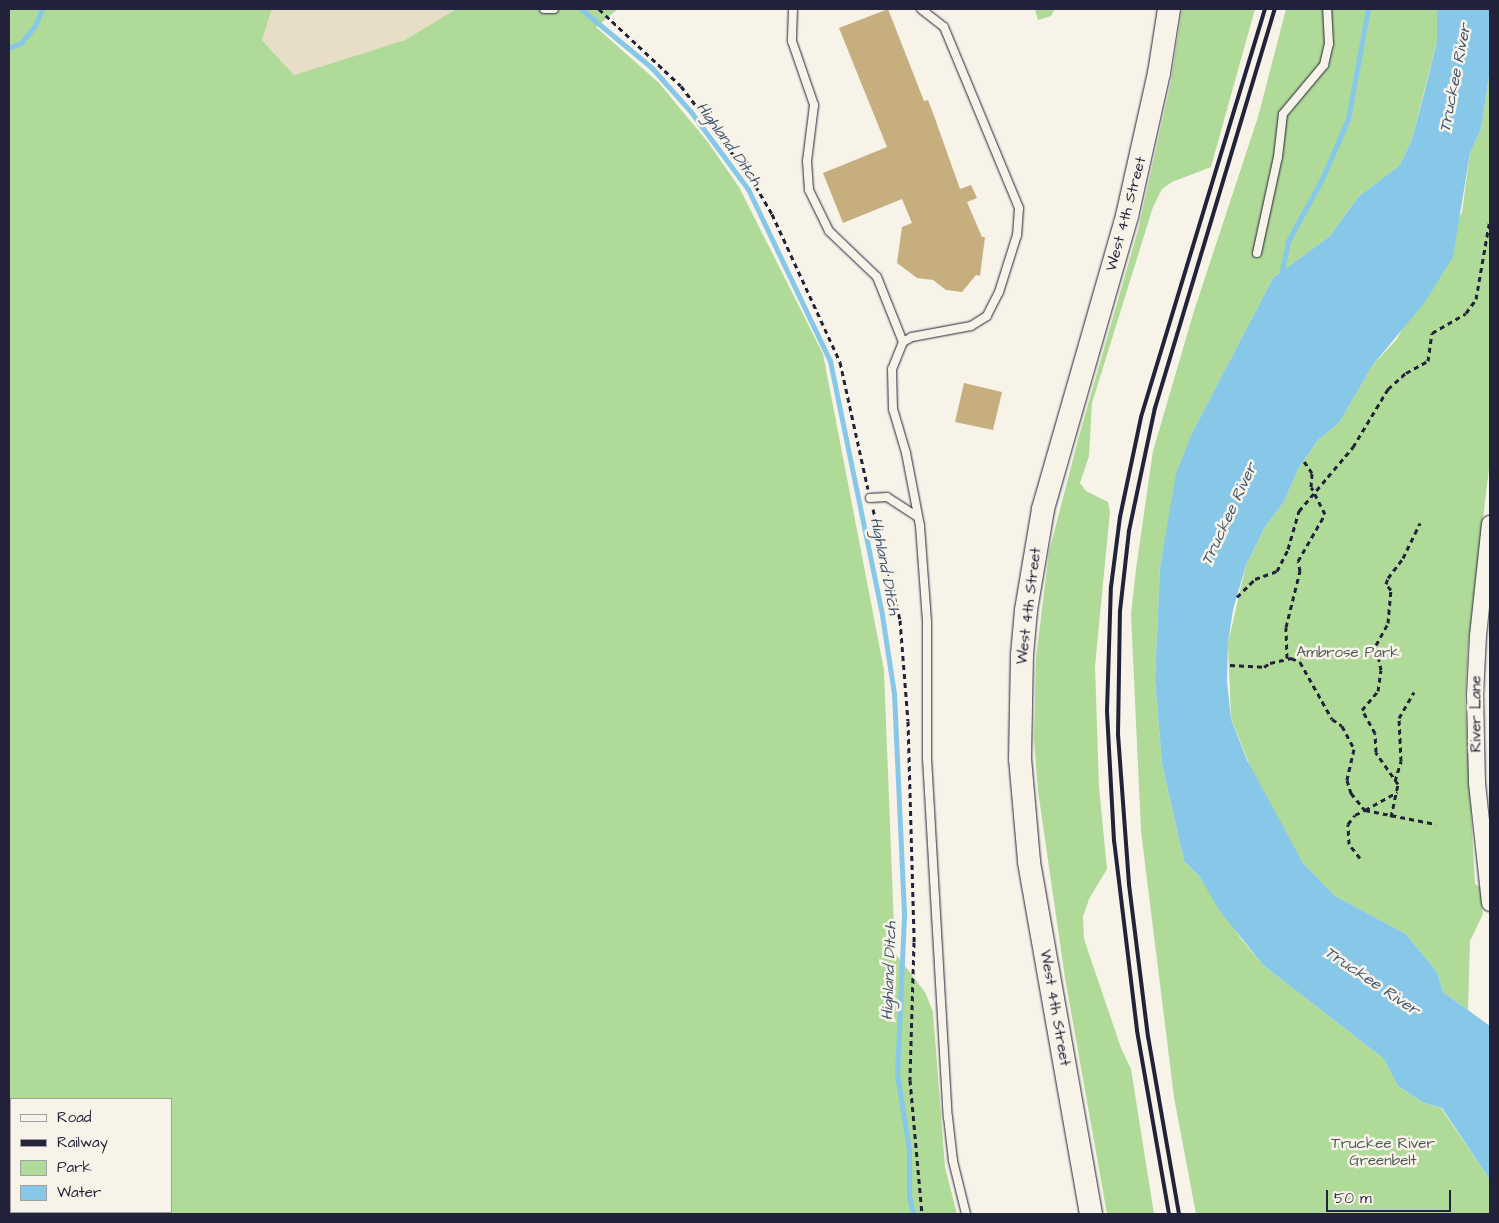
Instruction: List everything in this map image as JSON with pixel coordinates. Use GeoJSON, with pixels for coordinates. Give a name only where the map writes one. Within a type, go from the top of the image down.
{"type":"FeatureCollection","features":[{"type":"Feature","properties":{"kind":"main road","name":"West 4th Street"},"geometry":{"type":"LineString","coordinates":[[1091,1214],[1029,861],[1020,759],[1022,655],[1026,610],[1043,509],[1127,216],[1159,73],[1169,9]]}},
{"type":"Feature","properties":{"kind":"street","name":"River Lane"},"geometry":{"type":"LineString","coordinates":[[1490,524],[1478,636],[1483,683],[1477,783],[1490,903]]}},
{"type":"Feature","properties":{"kind":"lane"},"geometry":{"type":"LineString","coordinates":[[544,9],[554,9]]}},
{"type":"Feature","properties":{"kind":"lane"},"geometry":{"type":"LineString","coordinates":[[793,9],[792,41],[814,105],[807,160],[809,190],[829,231],[877,277],[903,342]]}},
{"type":"Feature","properties":{"kind":"lane"},"geometry":{"type":"LineString","coordinates":[[921,9],[936,18],[949,38],[1018,208],[1018,225],[999,292],[987,316],[971,326],[923,333],[903,342],[892,369],[893,409],[906,453],[918,517],[926,622],[927,758],[948,1117],[953,1161],[966,1214]]}},
{"type":"Feature","properties":{"kind":"lane"},"geometry":{"type":"LineString","coordinates":[[1258,253],[1278,157],[1283,114],[1324,65],[1329,44],[1327,9]]}},
{"type":"Feature","properties":{"kind":"lane"},"geometry":{"type":"LineString","coordinates":[[870,498],[887,497],[918,517]]}},
{"type":"Feature","properties":{"kind":"path"},"geometry":{"type":"LineString","coordinates":[[599,9],[681,86],[751,178],[772,214],[840,362],[870,498],[900,620],[908,721],[914,942],[910,1080],[922,1214]]}},
{"type":"Feature","properties":{"kind":"path"},"geometry":{"type":"LineString","coordinates":[[1237,598],[1254,579],[1276,572],[1288,549],[1298,511],[1317,493],[1353,447],[1388,389],[1406,373],[1428,361],[1432,333],[1466,313],[1476,299],[1490,219]]}},
{"type":"Feature","properties":{"kind":"path"},"geometry":{"type":"LineString","coordinates":[[1287,658],[1286,627],[1300,571],[1298,561],[1326,514],[1317,493],[1311,487],[1312,474],[1304,461]]}},
{"type":"Feature","properties":{"kind":"path"},"geometry":{"type":"LineString","coordinates":[[1391,817],[1397,792],[1395,781],[1376,752],[1375,733],[1362,710],[1378,691],[1381,670],[1376,645],[1388,623],[1391,590],[1386,584],[1388,578],[1403,558],[1420,523]]}},
{"type":"Feature","properties":{"kind":"path"},"geometry":{"type":"LineString","coordinates":[[1230,665],[1264,667],[1287,658],[1300,662],[1305,668],[1308,680],[1354,749],[1347,780],[1351,793],[1365,810],[1391,817],[1436,824]]}},
{"type":"Feature","properties":{"kind":"path"},"geometry":{"type":"LineString","coordinates":[[1395,781],[1402,761],[1399,718],[1414,692]]}},
{"type":"Feature","properties":{"kind":"path"},"geometry":{"type":"LineString","coordinates":[[1360,858],[1349,844],[1348,824],[1355,815],[1397,792]]}},
{"type":"Feature","properties":{"kind":"shaded area"},"geometry":{"type":"Polygon","coordinates":[[[272,9],[456,9],[405,40],[294,75],[262,40],[272,9]]]}},
{"type":"Feature","properties":{"kind":"green space"},"geometry":{"type":"Polygon","coordinates":[[[9,9],[272,9],[262,40],[294,75],[405,40],[456,9],[618,9],[596,27],[659,83],[707,141],[739,187],[823,354],[884,670],[895,953],[925,992],[933,1012],[945,1167],[957,1214],[9,1214],[9,9]]]}},
{"type":"Feature","properties":{"kind":"green space"},"geometry":{"type":"Polygon","coordinates":[[[1035,9],[1055,9],[1051,16],[1038,20],[1035,9]]]}},
{"type":"Feature","properties":{"kind":"green space"},"geometry":{"type":"Polygon","coordinates":[[[1182,9],[1255,9],[1211,167],[1172,182],[1162,189],[1153,207],[1092,403],[1089,456],[1080,483],[1086,491],[1108,502],[1110,512],[1095,666],[1099,787],[1107,869],[1089,899],[1083,917],[1084,939],[1121,1048],[1131,1069],[1154,1214],[1107,1214],[1065,978],[1038,791],[1034,740],[1036,658],[1049,552],[1079,436],[1138,230],[1171,81],[1182,9]]]}},
{"type":"Feature","properties":{"kind":"green space","name":"Truckee River Greenbelt"},"geometry":{"type":"Polygon","coordinates":[[[1286,9],[1437,9],[1437,41],[1412,139],[1400,165],[1358,197],[1330,236],[1273,278],[1192,433],[1171,507],[1160,567],[1155,680],[1162,764],[1184,861],[1200,877],[1241,939],[1263,965],[1384,1059],[1398,1086],[1424,1103],[1441,1108],[1490,1180],[1490,1214],[1196,1214],[1174,1097],[1141,831],[1131,614],[1153,451],[1194,311],[1258,117],[1286,9]]]}},
{"type":"Feature","properties":{"kind":"green space","name":"Ambrose Park"},"geometry":{"type":"Polygon","coordinates":[[[1490,70],[1490,460],[1468,645],[1465,700],[1475,884],[1480,887],[1483,914],[1470,941],[1468,1010],[1443,992],[1437,972],[1406,934],[1335,896],[1303,863],[1260,791],[1231,718],[1228,643],[1246,565],[1265,527],[1284,502],[1298,469],[1318,440],[1339,423],[1372,366],[1397,339],[1462,212],[1470,153],[1481,129],[1490,70]]]}},
{"type":"Feature","properties":{"kind":"water","name":"Truckee River"},"geometry":{"type":"Polygon","coordinates":[[[1437,9],[1490,9],[1490,70],[1481,129],[1470,153],[1453,257],[1425,302],[1372,366],[1339,423],[1318,440],[1298,469],[1284,502],[1265,527],[1246,565],[1233,610],[1228,643],[1227,681],[1231,719],[1247,760],[1303,863],[1335,896],[1406,934],[1437,972],[1443,992],[1490,1026],[1490,1180],[1442,1108],[1424,1103],[1398,1086],[1384,1059],[1263,965],[1219,910],[1200,877],[1184,861],[1162,764],[1155,680],[1160,567],[1176,474],[1192,433],[1273,278],[1330,236],[1358,197],[1400,165],[1412,139],[1437,41],[1437,9]]]}},
{"type":"Feature","properties":{"kind":"building"},"geometry":{"type":"Polygon","coordinates":[[[888,9],[924,101],[928,100],[960,189],[971,185],[977,198],[967,202],[982,237],[985,237],[980,276],[976,275],[962,292],[946,290],[933,280],[917,278],[897,263],[902,227],[912,223],[902,199],[843,223],[823,173],[887,147],[839,28],[888,9]]]}},
{"type":"Feature","properties":{"kind":"building"},"geometry":{"type":"Polygon","coordinates":[[[964,383],[1002,392],[993,430],[955,422],[964,383]]]}},
{"type":"Feature","properties":{"kind":"waterway"},"geometry":{"type":"LineString","coordinates":[[9,48],[21,43],[35,26],[42,9]]}},
{"type":"Feature","properties":{"kind":"waterway","name":"Highland Ditch"},"geometry":{"type":"LineString","coordinates":[[581,9],[652,68],[691,112],[748,189],[830,361],[882,615],[894,693],[904,916],[897,1074],[909,1150],[909,1196],[913,1214]]}},
{"type":"Feature","properties":{"kind":"waterway"},"geometry":{"type":"LineString","coordinates":[[1282,270],[1288,241],[1322,179],[1348,119],[1368,9]]}},
{"type":"Feature","properties":{"kind":"railway"},"geometry":{"type":"LineString","coordinates":[[1169,1214],[1137,1030],[1114,841],[1107,711],[1111,587],[1120,517],[1141,417],[1265,9]]}},
{"type":"Feature","properties":{"kind":"railway"},"geometry":{"type":"LineString","coordinates":[[1179,1214],[1148,1037],[1129,884],[1118,735],[1120,611],[1129,531],[1155,408],[1275,9]]}}]}
